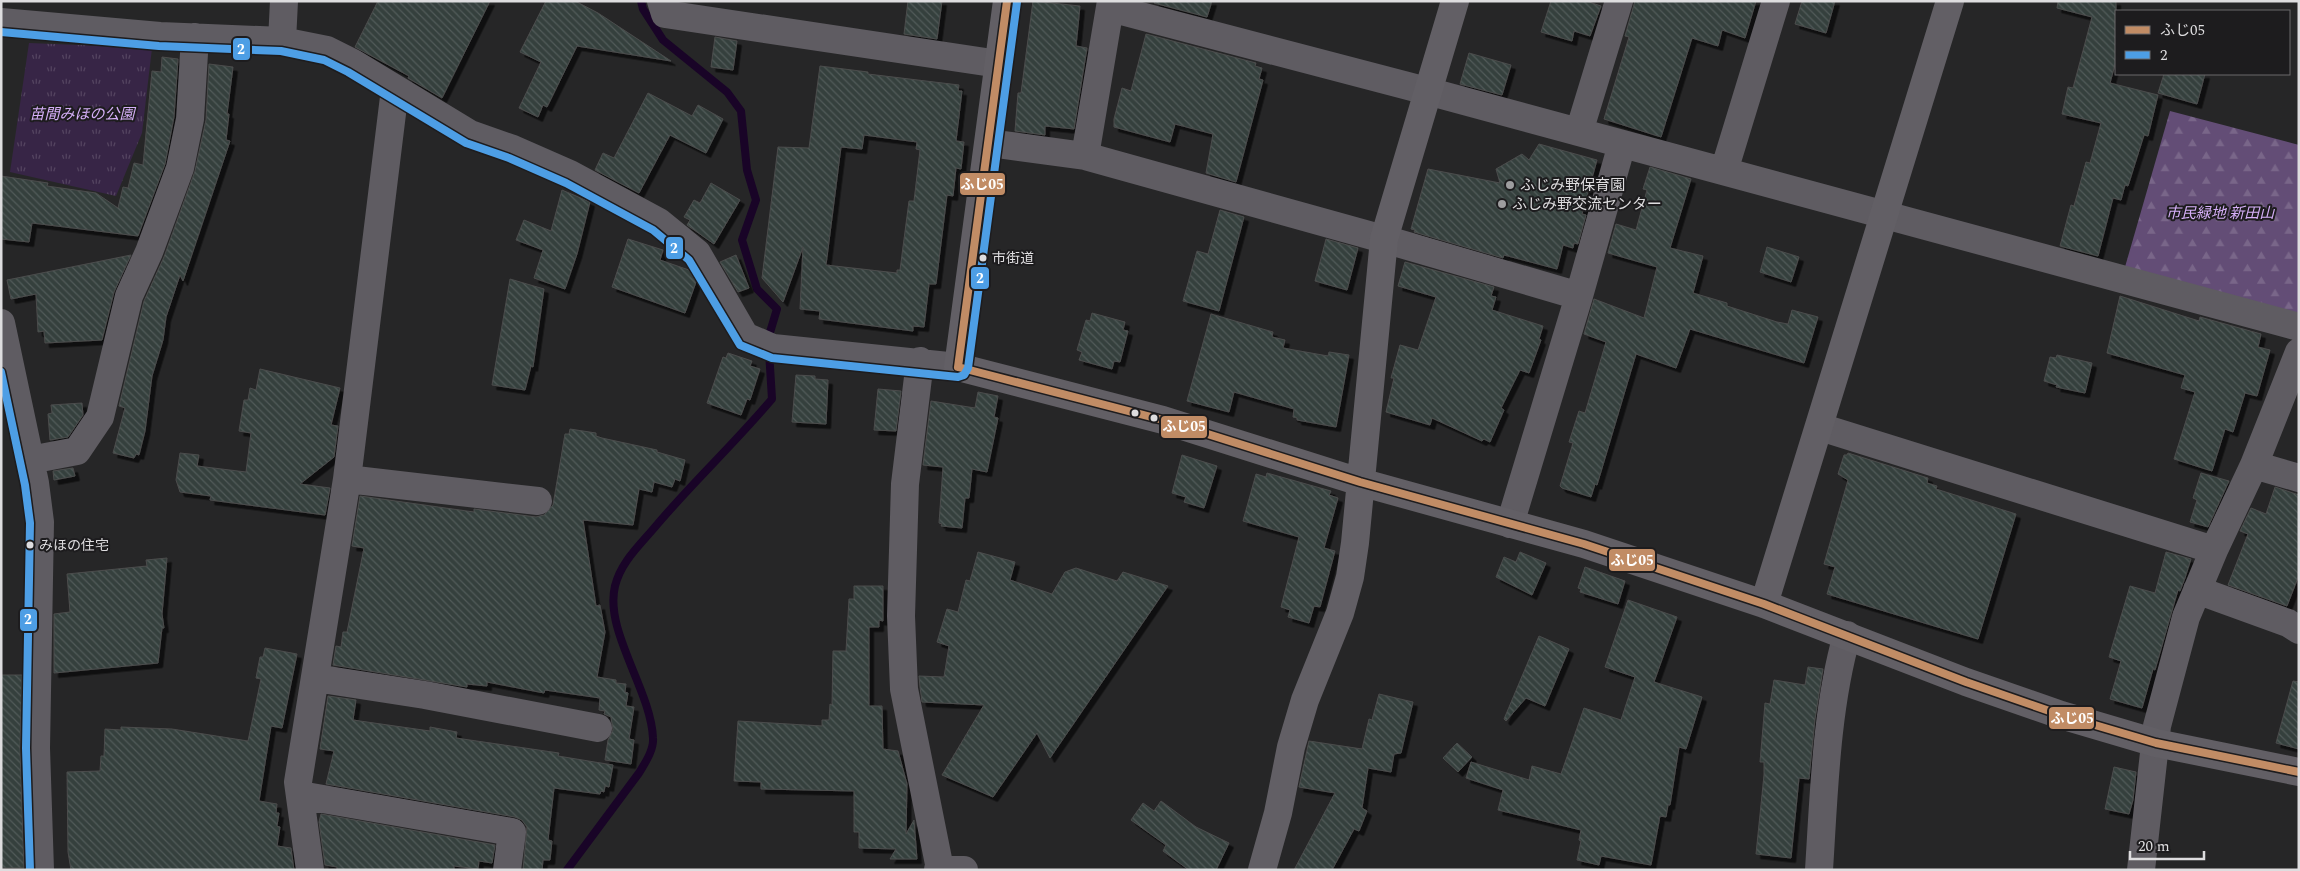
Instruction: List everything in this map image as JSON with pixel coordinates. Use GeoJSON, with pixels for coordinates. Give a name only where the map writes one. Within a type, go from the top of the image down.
{"type":"FeatureCollection","features":[{"type":"Feature","properties":{"kind":"street"},"geometry":{"type":"LineString","coordinates":[[282,41],[284,1]]}},
{"type":"Feature","properties":{"kind":"street"},"geometry":{"type":"LineString","coordinates":[[661,1],[665,14],[999,64]]}},
{"type":"Feature","properties":{"kind":"street"},"geometry":{"type":"LineString","coordinates":[[958,367],[1007,1]]}},
{"type":"Feature","properties":{"kind":"street"},"geometry":{"type":"LineString","coordinates":[[1262,870],[1278,813],[1291,747],[1305,700],[1340,613],[1350,577],[1355,544],[1384,239],[1455,1]]}},
{"type":"Feature","properties":{"kind":"street"},"geometry":{"type":"LineString","coordinates":[[1579,132],[1619,1]]}},
{"type":"Feature","properties":{"kind":"street"},"geometry":{"type":"LineString","coordinates":[[1724,171],[1776,1]]}},
{"type":"Feature","properties":{"kind":"street"},"geometry":{"type":"LineString","coordinates":[[1764,604],[1950,1]]}},
{"type":"Feature","properties":{"kind":"street"},"geometry":{"type":"LineString","coordinates":[[1085,156],[1110,5],[2299,327]]}},
{"type":"Feature","properties":{"kind":"street"},"geometry":{"type":"LineString","coordinates":[[1,22],[160,36],[282,41],[327,50],[470,134],[513,149],[570,174],[659,222],[697,253],[745,336],[773,348],[920,361],[958,367],[1163,420],[1360,482],[1584,544],[1764,604],[1966,682],[2061,715],[2156,743],[2299,772]]}},
{"type":"Feature","properties":{"kind":"street"},"geometry":{"type":"LineString","coordinates":[[30,460],[77,451],[100,417],[129,296],[149,252],[180,168],[190,119],[196,36]]}},
{"type":"Feature","properties":{"kind":"street"},"geometry":{"type":"LineString","coordinates":[[314,867],[298,782],[347,479],[395,89]]}},
{"type":"Feature","properties":{"kind":"street"},"geometry":{"type":"LineString","coordinates":[[989,143],[1085,156],[1384,239],[1579,296]]}},
{"type":"Feature","properties":{"kind":"street"},"geometry":{"type":"LineString","coordinates":[[1510,524],[1579,296],[1622,144]]}},
{"type":"Feature","properties":{"kind":"street"},"geometry":{"type":"LineString","coordinates":[[1,322],[30,460],[40,522],[36,738],[40,870]]}},
{"type":"Feature","properties":{"kind":"street"},"geometry":{"type":"LineString","coordinates":[[2141,870],[2157,726],[2186,617],[2196,590],[2254,465],[2299,352]]}},
{"type":"Feature","properties":{"kind":"street"},"geometry":{"type":"LineString","coordinates":[[920,361],[905,484],[902,616],[904,689],[939,870],[964,870]]}},
{"type":"Feature","properties":{"kind":"street"},"geometry":{"type":"LineString","coordinates":[[1820,427],[2214,550]]}},
{"type":"Feature","properties":{"kind":"street"},"geometry":{"type":"LineString","coordinates":[[2254,465],[2299,478]]}},
{"type":"Feature","properties":{"kind":"street"},"geometry":{"type":"LineString","coordinates":[[347,479],[538,501]]}},
{"type":"Feature","properties":{"kind":"street"},"geometry":{"type":"LineString","coordinates":[[2196,590],[2288,623],[2299,630]]}},
{"type":"Feature","properties":{"kind":"street"},"geometry":{"type":"LineString","coordinates":[[1819,870],[1827,754],[1842,653],[1847,635]]}},
{"type":"Feature","properties":{"kind":"street"},"geometry":{"type":"LineString","coordinates":[[315,678],[425,695],[598,728]]}},
{"type":"Feature","properties":{"kind":"street"},"geometry":{"type":"LineString","coordinates":[[300,795],[512,832],[508,870]]}},
{"type":"Feature","properties":{"kind":"green space","name":"苗間みほの公園"},"geometry":{"type":"Polygon","coordinates":[[[29,43],[152,48],[142,133],[116,196],[10,172],[29,43]]]}},
{"type":"Feature","properties":{"kind":"green space","name":"市民緑地 新田山"},"geometry":{"type":"Polygon","coordinates":[[[2170,111],[2299,145],[2299,312],[2295,314],[2125,267],[2170,111]]]}},
{"type":"Feature","properties":{"kind":"building"},"geometry":{"type":"Polygon","coordinates":[[[378,1],[490,1],[442,98],[408,78],[409,76],[355,47],[378,1]]]}},
{"type":"Feature","properties":{"kind":"building"},"geometry":{"type":"Polygon","coordinates":[[[546,1],[575,1],[598,13],[671,61],[577,46],[547,107],[543,105],[538,117],[519,108],[541,62],[520,52],[546,1]]]}},
{"type":"Feature","properties":{"kind":"building"},"geometry":{"type":"Polygon","coordinates":[[[908,1],[942,1],[937,39],[904,34],[908,1]]]}},
{"type":"Feature","properties":{"kind":"building"},"geometry":{"type":"Polygon","coordinates":[[[1033,1],[1080,6],[1076,46],[1087,48],[1074,129],[1045,126],[1045,135],[1015,131],[1018,93],[1021,93],[1033,1]]]}},
{"type":"Feature","properties":{"kind":"building"},"geometry":{"type":"Polygon","coordinates":[[[1155,1],[1212,1],[1207,17],[1154,3],[1155,1]]]}},
{"type":"Feature","properties":{"kind":"building"},"geometry":{"type":"Polygon","coordinates":[[[1551,1],[1586,1],[1601,6],[1590,36],[1574,31],[1572,41],[1541,32],[1551,1]]]}},
{"type":"Feature","properties":{"kind":"building"},"geometry":{"type":"Polygon","coordinates":[[[1635,1],[1756,1],[1745,38],[1722,30],[1718,46],[1692,38],[1661,137],[1604,119],[1629,37],[1625,36],[1635,1]]]}},
{"type":"Feature","properties":{"kind":"building"},"geometry":{"type":"Polygon","coordinates":[[[1802,1],[1835,1],[1826,33],[1795,24],[1802,1]]]}},
{"type":"Feature","properties":{"kind":"building"},"geometry":{"type":"Polygon","coordinates":[[[2058,1],[2116,1],[2115,65],[2110,83],[2158,95],[2148,136],[2144,135],[2128,186],[2125,185],[2121,200],[2113,198],[2098,256],[2060,246],[2071,205],[2074,206],[2086,162],[2090,163],[2101,123],[2062,114],[2068,87],[2073,88],[2092,17],[2057,8],[2058,1]]]}},
{"type":"Feature","properties":{"kind":"building"},"geometry":{"type":"Polygon","coordinates":[[[1146,34],[1256,63],[1255,66],[1262,68],[1259,79],[1263,80],[1236,182],[1206,173],[1213,134],[1175,124],[1170,142],[1114,127],[1114,119],[1122,88],[1131,91],[1146,34]]]}},
{"type":"Feature","properties":{"kind":"building"},"geometry":{"type":"Polygon","coordinates":[[[715,37],[737,41],[733,70],[711,67],[715,37]]]}},
{"type":"Feature","properties":{"kind":"building"},"geometry":{"type":"Polygon","coordinates":[[[1469,53],[1511,65],[1502,95],[1460,84],[1469,53]]]}},
{"type":"Feature","properties":{"kind":"building"},"geometry":{"type":"Polygon","coordinates":[[[162,57],[178,59],[174,117],[165,164],[138,236],[32,223],[29,242],[1,239],[1,176],[48,183],[47,186],[96,193],[118,208],[123,187],[128,188],[134,163],[143,165],[152,71],[161,72],[162,57]]]}},
{"type":"Feature","properties":{"kind":"building"},"geometry":{"type":"Polygon","coordinates":[[[209,64],[233,67],[227,114],[229,114],[226,140],[230,141],[183,281],[180,275],[166,317],[163,340],[152,376],[145,431],[139,455],[136,454],[134,458],[113,453],[125,408],[119,406],[144,301],[164,257],[195,171],[206,120],[209,64]]]}},
{"type":"Feature","properties":{"kind":"building"},"geometry":{"type":"Polygon","coordinates":[[[820,66],[959,85],[958,91],[962,91],[956,141],[964,142],[961,169],[956,168],[953,196],[947,195],[936,284],[929,284],[924,327],[913,326],[913,331],[819,319],[820,311],[800,309],[803,247],[783,302],[762,278],[778,147],[809,148],[820,66]],[[864,135],[862,149],[841,147],[826,265],[897,273],[897,270],[900,270],[909,201],[914,201],[920,150],[916,149],[917,142],[864,135]]]}},
{"type":"Feature","properties":{"kind":"building"},"geometry":{"type":"Polygon","coordinates":[[[2164,75],[2205,75],[2197,104],[2158,93],[2164,75]]]}},
{"type":"Feature","properties":{"kind":"building"},"geometry":{"type":"Polygon","coordinates":[[[648,93],[692,116],[698,105],[723,119],[706,153],[670,135],[639,193],[595,170],[603,153],[614,158],[648,93]]]}},
{"type":"Feature","properties":{"kind":"building","name":"ふじみ野交流センター"},"geometry":{"type":"Polygon","coordinates":[[[1539,144],[1597,160],[1582,214],[1586,215],[1578,244],[1574,243],[1573,248],[1563,245],[1557,269],[1504,255],[1503,258],[1414,232],[1415,230],[1411,229],[1428,169],[1500,183],[1496,169],[1522,154],[1529,160],[1539,144]]]}},
{"type":"Feature","properties":{"kind":"building"},"geometry":{"type":"Polygon","coordinates":[[[1650,167],[1691,179],[1670,248],[1703,256],[1693,293],[1727,303],[1727,306],[1777,322],[1788,324],[1792,310],[1818,317],[1804,363],[1690,329],[1676,368],[1636,354],[1597,485],[1595,484],[1591,497],[1560,486],[1573,443],[1569,442],[1579,411],[1585,413],[1606,342],[1584,334],[1594,299],[1644,318],[1657,267],[1608,253],[1616,224],[1636,230],[1647,190],[1643,189],[1650,167]]]}},
{"type":"Feature","properties":{"kind":"building"},"geometry":{"type":"Polygon","coordinates":[[[711,183],[740,200],[714,244],[687,225],[690,220],[684,217],[694,200],[700,203],[711,183]]]}},
{"type":"Feature","properties":{"kind":"building"},"geometry":{"type":"Polygon","coordinates":[[[562,190],[590,202],[577,254],[565,289],[534,278],[543,250],[516,240],[524,220],[551,231],[562,190]]]}},
{"type":"Feature","properties":{"kind":"building"},"geometry":{"type":"Polygon","coordinates":[[[1220,210],[1244,217],[1219,311],[1183,301],[1197,251],[1208,254],[1220,210]]]}},
{"type":"Feature","properties":{"kind":"building"},"geometry":{"type":"Polygon","coordinates":[[[628,239],[663,250],[660,260],[689,270],[696,282],[685,313],[612,287],[628,239]]]}},
{"type":"Feature","properties":{"kind":"building"},"geometry":{"type":"Polygon","coordinates":[[[1326,239],[1358,248],[1347,290],[1315,281],[1326,239]]]}},
{"type":"Feature","properties":{"kind":"building"},"geometry":{"type":"Polygon","coordinates":[[[1767,247],[1799,257],[1791,282],[1760,272],[1767,247]]]}},
{"type":"Feature","properties":{"kind":"building"},"geometry":{"type":"Polygon","coordinates":[[[131,255],[114,292],[102,340],[45,343],[44,331],[38,332],[36,294],[11,299],[7,280],[131,255]]]}},
{"type":"Feature","properties":{"kind":"building"},"geometry":{"type":"Polygon","coordinates":[[[736,255],[749,288],[738,292],[720,262],[736,255]]]}},
{"type":"Feature","properties":{"kind":"building"},"geometry":{"type":"Polygon","coordinates":[[[1405,262],[1494,287],[1491,296],[1496,297],[1492,310],[1543,326],[1539,339],[1541,340],[1529,373],[1520,370],[1501,408],[1504,410],[1490,442],[1484,439],[1482,441],[1432,418],[1430,425],[1386,412],[1394,378],[1391,378],[1400,345],[1418,350],[1436,297],[1398,286],[1405,262]]]}},
{"type":"Feature","properties":{"kind":"building"},"geometry":{"type":"Polygon","coordinates":[[[510,279],[544,289],[533,367],[531,366],[525,390],[492,385],[510,279]]]}},
{"type":"Feature","properties":{"kind":"building"},"geometry":{"type":"Polygon","coordinates":[[[2120,296],[2199,321],[2200,317],[2261,334],[2258,347],[2270,350],[2257,396],[2245,393],[2233,432],[2225,429],[2212,471],[2174,459],[2195,392],[2181,388],[2185,375],[2107,353],[2120,296]]]}},
{"type":"Feature","properties":{"kind":"building"},"geometry":{"type":"Polygon","coordinates":[[[1092,313],[1125,322],[1123,330],[1128,331],[1120,362],[1114,361],[1112,369],[1079,360],[1082,352],[1077,350],[1086,320],[1090,321],[1092,313]]]}},
{"type":"Feature","properties":{"kind":"building"},"geometry":{"type":"Polygon","coordinates":[[[1211,314],[1273,332],[1272,337],[1285,340],[1283,348],[1328,356],[1329,352],[1349,355],[1336,427],[1297,420],[1297,418],[1293,417],[1294,409],[1234,392],[1229,412],[1187,401],[1211,314]]]}},
{"type":"Feature","properties":{"kind":"building"},"geometry":{"type":"Polygon","coordinates":[[[728,353],[752,361],[750,366],[760,369],[750,400],[747,399],[741,415],[707,403],[723,357],[726,358],[728,353]]]}},
{"type":"Feature","properties":{"kind":"building"},"geometry":{"type":"Polygon","coordinates":[[[2057,355],[2092,363],[2085,393],[2056,387],[2057,385],[2044,381],[2050,357],[2056,358],[2057,355]]]}},
{"type":"Feature","properties":{"kind":"building"},"geometry":{"type":"Polygon","coordinates":[[[260,369],[340,388],[331,425],[338,426],[334,457],[300,484],[330,488],[325,515],[210,500],[211,496],[180,492],[176,480],[180,453],[199,455],[197,466],[246,472],[251,433],[239,431],[244,400],[248,400],[250,388],[256,390],[260,369]]]}},
{"type":"Feature","properties":{"kind":"building"},"geometry":{"type":"Polygon","coordinates":[[[796,375],[815,376],[815,379],[828,380],[826,424],[792,422],[796,375]]]}},
{"type":"Feature","properties":{"kind":"building"},"geometry":{"type":"Polygon","coordinates":[[[878,389],[901,391],[896,431],[874,430],[878,389]]]}},
{"type":"Feature","properties":{"kind":"building"},"geometry":{"type":"Polygon","coordinates":[[[978,392],[998,396],[994,417],[998,418],[987,472],[972,469],[969,498],[965,498],[962,528],[941,526],[942,524],[939,523],[943,467],[923,465],[931,401],[975,408],[978,392]]]}},
{"type":"Feature","properties":{"kind":"building"},"geometry":{"type":"Polygon","coordinates":[[[82,403],[83,415],[68,437],[50,440],[48,414],[52,413],[51,405],[82,403]]]}},
{"type":"Feature","properties":{"kind":"building"},"geometry":{"type":"Polygon","coordinates":[[[570,429],[596,433],[596,436],[602,438],[657,450],[657,452],[685,460],[680,481],[675,479],[672,487],[654,482],[652,492],[639,489],[633,525],[583,520],[596,606],[600,605],[605,632],[597,677],[616,680],[616,683],[626,684],[625,692],[628,693],[626,706],[634,707],[629,739],[634,740],[631,764],[605,760],[608,740],[613,730],[611,717],[604,714],[605,711],[599,710],[600,698],[545,690],[544,693],[487,682],[487,686],[467,684],[467,687],[333,665],[336,646],[341,647],[343,632],[347,632],[364,548],[352,546],[360,496],[474,512],[474,509],[536,517],[544,515],[553,505],[565,434],[569,434],[570,429]]]}},
{"type":"Feature","properties":{"kind":"building"},"geometry":{"type":"Polygon","coordinates":[[[1848,453],[1928,478],[1927,483],[1937,486],[1936,489],[2016,514],[1978,639],[1827,594],[1835,567],[1824,564],[1848,480],[1838,474],[1844,455],[1848,453]]]}},
{"type":"Feature","properties":{"kind":"building"},"geometry":{"type":"Polygon","coordinates":[[[1182,455],[1217,466],[1204,508],[1184,502],[1186,497],[1172,493],[1182,455]]]}},
{"type":"Feature","properties":{"kind":"building"},"geometry":{"type":"Polygon","coordinates":[[[73,468],[75,476],[54,480],[53,471],[73,468]]]}},
{"type":"Feature","properties":{"kind":"building"},"geometry":{"type":"Polygon","coordinates":[[[1267,473],[1331,491],[1329,495],[1338,498],[1324,548],[1335,551],[1320,607],[1314,606],[1309,623],[1288,617],[1290,610],[1281,607],[1299,537],[1243,521],[1256,474],[1266,477],[1267,473]]]}},
{"type":"Feature","properties":{"kind":"building"},"geometry":{"type":"Polygon","coordinates":[[[2201,473],[2229,481],[2208,527],[2190,522],[2197,500],[2193,498],[2201,473]]]}},
{"type":"Feature","properties":{"kind":"building"},"geometry":{"type":"Polygon","coordinates":[[[2275,487],[2299,495],[2299,575],[2287,606],[2228,585],[2248,534],[2240,531],[2251,508],[2266,514],[2275,487]]]}},
{"type":"Feature","properties":{"kind":"building"},"geometry":{"type":"Polygon","coordinates":[[[978,552],[1015,562],[1010,580],[1052,594],[1065,572],[1076,568],[1117,581],[1123,572],[1168,586],[1050,758],[1037,733],[993,797],[942,775],[984,705],[922,702],[919,676],[944,677],[949,646],[937,642],[947,609],[958,612],[966,580],[970,581],[978,552]]]}},
{"type":"Feature","properties":{"kind":"building"},"geometry":{"type":"Polygon","coordinates":[[[1520,552],[1546,563],[1532,595],[1496,577],[1504,557],[1516,562],[1520,552]]]}},
{"type":"Feature","properties":{"kind":"building"},"geometry":{"type":"Polygon","coordinates":[[[2166,552],[2191,559],[2180,591],[2178,590],[2142,708],[2110,699],[2121,661],[2109,657],[2130,586],[2155,593],[2166,552]]]}},
{"type":"Feature","properties":{"kind":"building"},"geometry":{"type":"Polygon","coordinates":[[[167,558],[162,614],[164,628],[162,628],[158,663],[54,673],[54,614],[70,612],[67,574],[147,566],[146,560],[167,558]]]}},
{"type":"Feature","properties":{"kind":"building"},"geometry":{"type":"Polygon","coordinates":[[[1585,567],[1625,581],[1618,604],[1580,592],[1581,589],[1578,588],[1585,567]]]}},
{"type":"Feature","properties":{"kind":"building"},"geometry":{"type":"Polygon","coordinates":[[[854,586],[883,586],[883,621],[879,620],[879,627],[869,627],[869,706],[882,706],[883,749],[898,751],[907,784],[906,834],[914,820],[917,859],[890,859],[896,849],[859,848],[859,832],[854,832],[854,791],[761,789],[761,782],[734,781],[738,721],[822,726],[822,720],[829,720],[830,704],[832,705],[833,651],[846,651],[849,599],[854,599],[854,586]]]}},
{"type":"Feature","properties":{"kind":"building"},"geometry":{"type":"Polygon","coordinates":[[[1628,600],[1677,617],[1654,682],[1702,697],[1686,749],[1679,747],[1670,805],[1668,805],[1666,817],[1660,816],[1651,865],[1601,856],[1599,865],[1577,860],[1581,830],[1498,810],[1503,790],[1466,778],[1471,762],[1529,780],[1532,766],[1561,774],[1584,708],[1621,720],[1635,677],[1605,667],[1628,600]]]}},
{"type":"Feature","properties":{"kind":"building"},"geometry":{"type":"Polygon","coordinates":[[[1539,636],[1569,649],[1545,706],[1526,698],[1506,721],[1504,719],[1539,636]]]}},
{"type":"Feature","properties":{"kind":"building"},"geometry":{"type":"Polygon","coordinates":[[[265,648],[297,654],[282,728],[271,726],[259,801],[277,804],[276,813],[279,813],[277,826],[280,827],[277,846],[291,848],[294,870],[71,870],[68,852],[67,772],[100,771],[101,756],[104,756],[105,729],[121,730],[121,727],[172,729],[248,741],[261,679],[256,678],[260,657],[263,657],[265,648]]]}},
{"type":"Feature","properties":{"kind":"building"},"geometry":{"type":"Polygon","coordinates":[[[1808,667],[1823,669],[1815,719],[1809,779],[1799,778],[1791,858],[1756,854],[1764,775],[1764,762],[1760,762],[1765,703],[1770,704],[1774,680],[1805,685],[1808,667]]]}},
{"type":"Feature","properties":{"kind":"building"},"geometry":{"type":"Polygon","coordinates":[[[1,675],[22,675],[20,748],[24,868],[1,868],[1,675]]]}},
{"type":"Feature","properties":{"kind":"building"},"geometry":{"type":"Polygon","coordinates":[[[2293,681],[2299,682],[2299,749],[2276,743],[2293,681]]]}},
{"type":"Feature","properties":{"kind":"building"},"geometry":{"type":"Polygon","coordinates":[[[1379,694],[1413,702],[1401,753],[1394,754],[1391,772],[1368,768],[1362,808],[1367,811],[1359,831],[1354,829],[1332,870],[1294,870],[1335,793],[1299,787],[1309,741],[1362,749],[1369,719],[1372,720],[1379,694]]]}},
{"type":"Feature","properties":{"kind":"building"},"geometry":{"type":"Polygon","coordinates":[[[328,696],[356,700],[353,720],[430,731],[430,727],[457,732],[456,738],[559,753],[558,756],[613,765],[609,787],[605,786],[604,792],[601,791],[600,794],[554,788],[548,840],[552,841],[550,860],[543,860],[542,870],[523,870],[527,827],[522,820],[515,817],[326,784],[334,751],[320,749],[328,696]]]}},
{"type":"Feature","properties":{"kind":"building"},"geometry":{"type":"Polygon","coordinates":[[[1457,743],[1472,757],[1458,772],[1443,758],[1457,743]]]}},
{"type":"Feature","properties":{"kind":"building"},"geometry":{"type":"Polygon","coordinates":[[[2114,767],[2136,772],[2133,800],[2129,814],[2105,809],[2114,767]]]}},
{"type":"Feature","properties":{"kind":"building"},"geometry":{"type":"Polygon","coordinates":[[[1161,801],[1196,827],[1229,843],[1216,870],[1189,870],[1163,851],[1166,845],[1131,820],[1143,803],[1154,811],[1161,801]]]}},
{"type":"Feature","properties":{"kind":"building"},"geometry":{"type":"Polygon","coordinates":[[[321,814],[495,845],[492,863],[479,861],[478,869],[454,866],[454,870],[337,870],[337,867],[325,865],[319,822],[321,814]]]}},
{"type":"Feature","properties":{"kind":"waterway"},"geometry":{"type":"LineString","coordinates":[[641,1],[643,9],[663,40],[727,92],[741,111],[747,170],[756,200],[742,240],[757,289],[777,309],[768,339]]}},
{"type":"Feature","properties":{"kind":"waterway"},"geometry":{"type":"LineString","coordinates":[[567,870],[639,773],[649,756],[653,743],[645,700],[616,622],[613,603],[618,577],[626,562],[637,548],[772,399],[769,351]]}},
{"type":"Feature","properties":{"kind":"transit line","name":"ふじ05"},"geometry":{"type":"LineString","coordinates":[[958,367],[1007,1]]}},
{"type":"Feature","properties":{"kind":"transit line","name":"2"},"geometry":{"type":"LineString","coordinates":[[1,32],[159,46],[281,51],[324,60],[348,72],[466,143],[509,158],[566,183],[653,230],[689,260],[740,345],[772,358],[958,377],[964,375],[968,368],[1017,2]]}},
{"type":"Feature","properties":{"kind":"transit line","name":"ふじ05"},"geometry":{"type":"LineString","coordinates":[[958,367],[1163,420],[1360,482],[1584,544],[1764,604],[1966,682],[2061,715],[2156,743],[2299,772]]}},
{"type":"Feature","properties":{"kind":"transit line","name":"2"},"geometry":{"type":"LineString","coordinates":[[1,372],[25,485],[30,523],[26,748],[30,870]]}},
{"type":"Feature","properties":{"kind":"place","name":"ふじみ野保育園"},"geometry":{"type":"Point","coordinates":[1510,185]}},
{"type":"Feature","properties":{"kind":"place","name":"ふじみ野交流センター"},"geometry":{"type":"Point","coordinates":[1502,204]}},
{"type":"Feature","properties":{"kind":"place","name":"市街道"},"geometry":{"type":"Point","coordinates":[983,258]}},
{"type":"Feature","properties":{"kind":"place","name":"みほの住宅"},"geometry":{"type":"Point","coordinates":[30,545]}}]}
